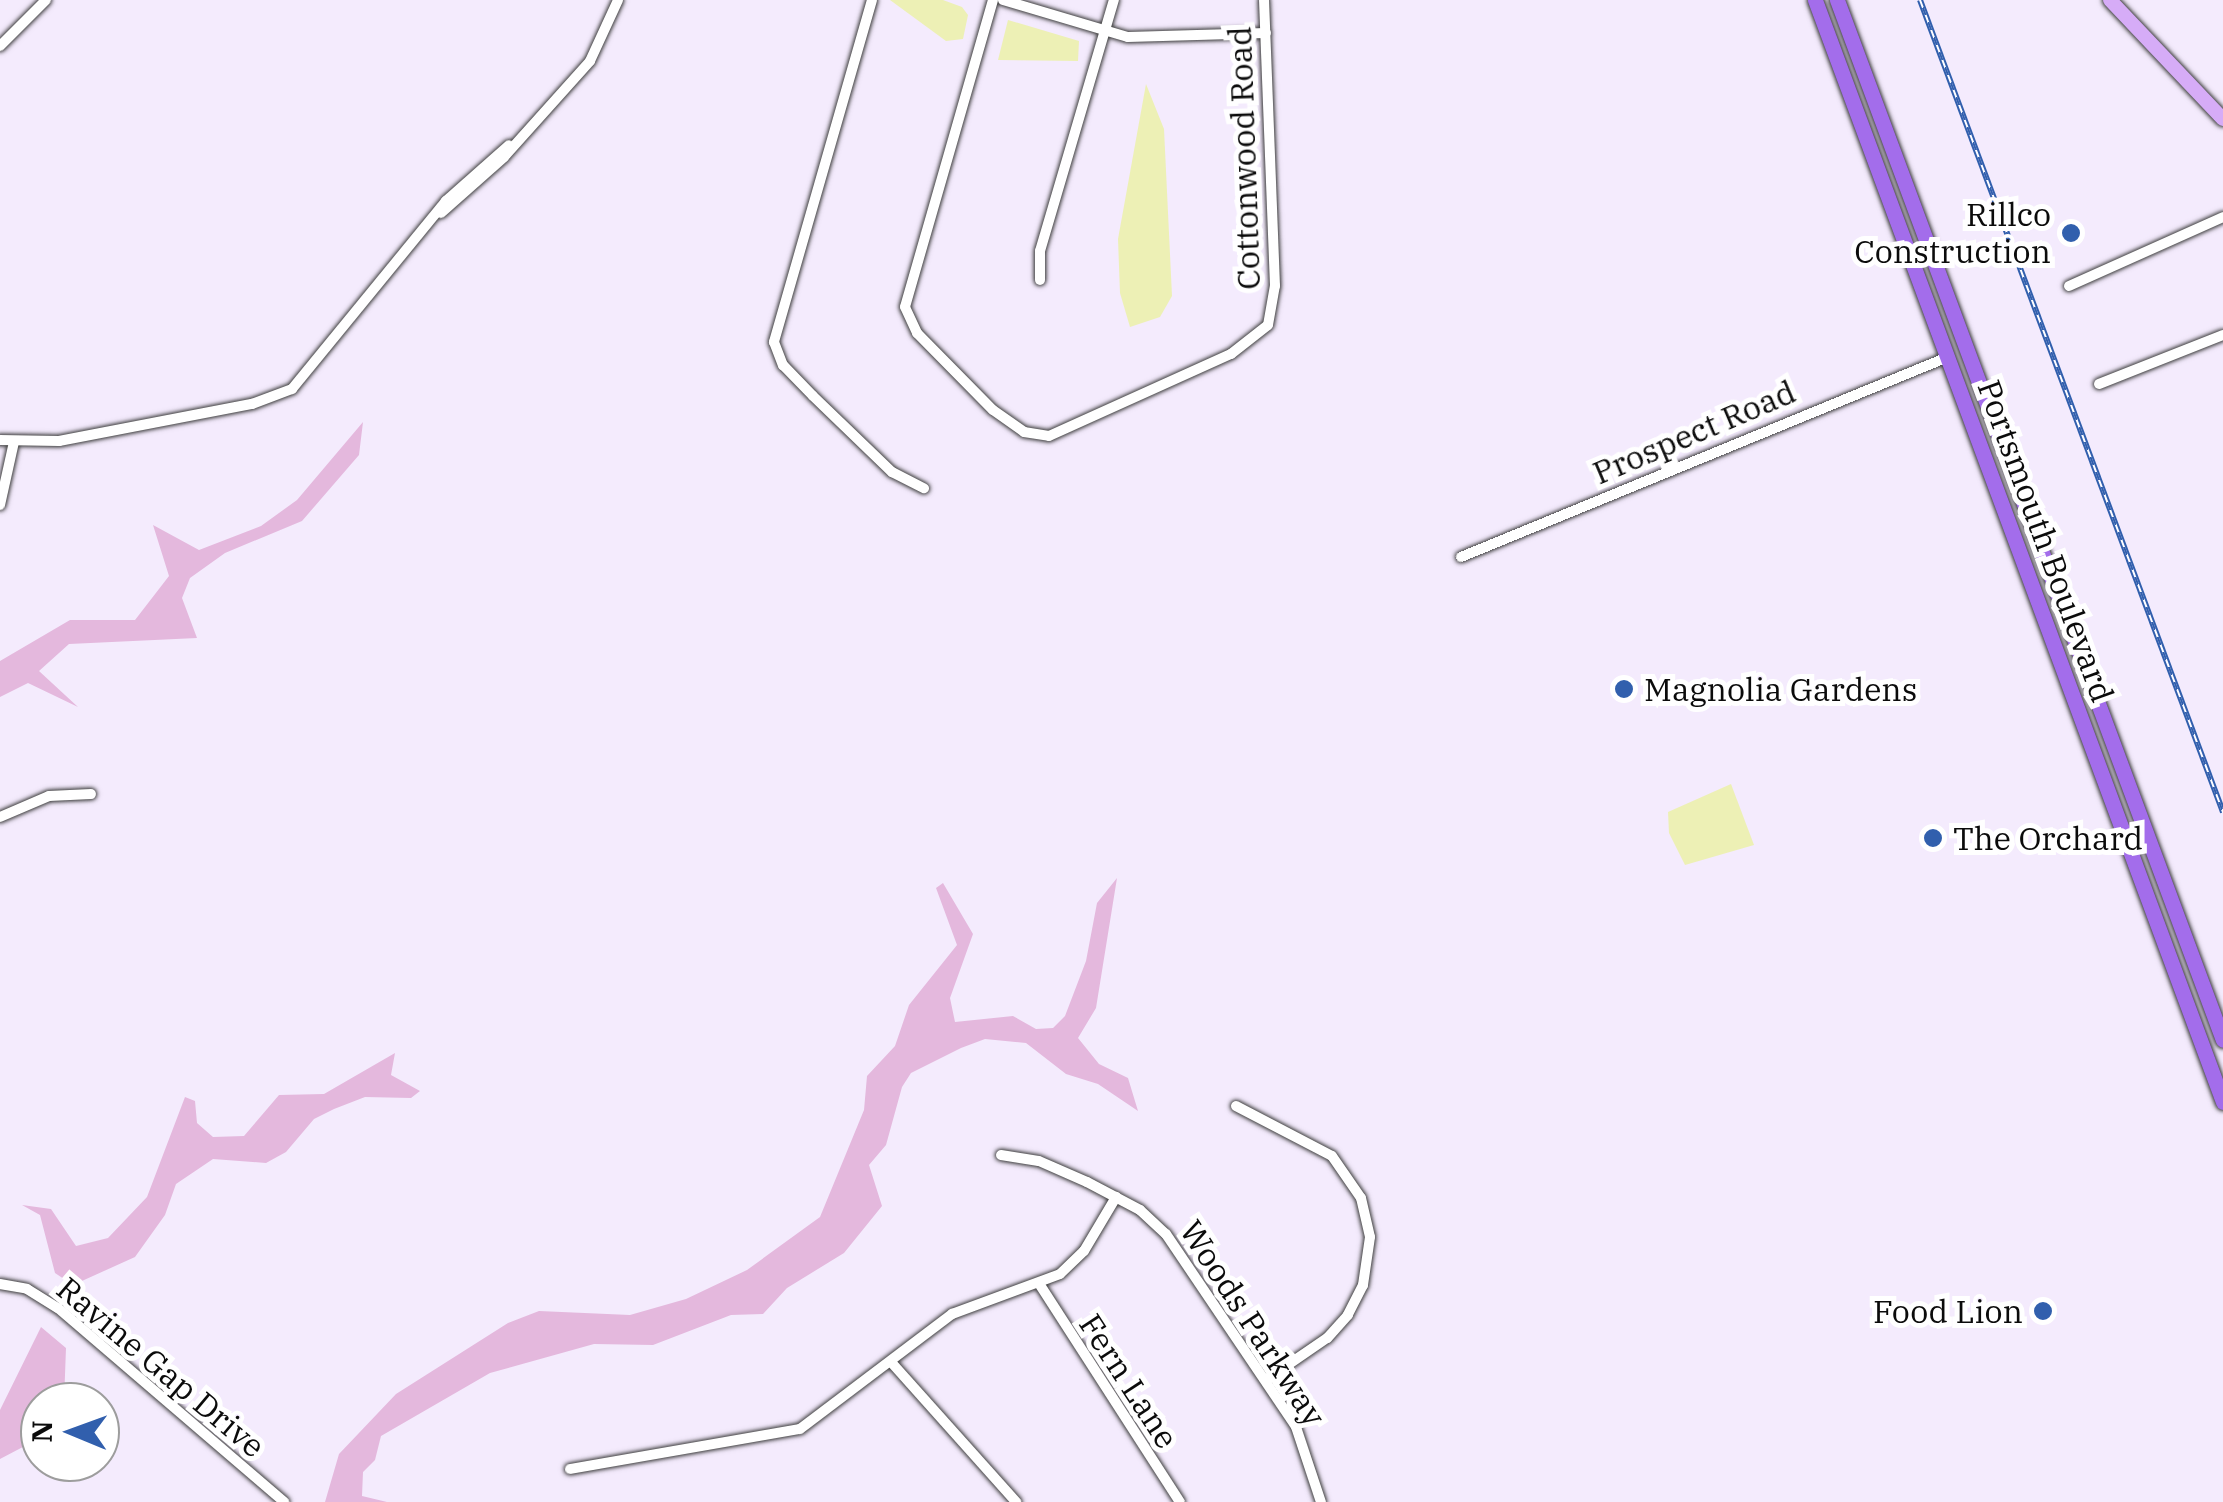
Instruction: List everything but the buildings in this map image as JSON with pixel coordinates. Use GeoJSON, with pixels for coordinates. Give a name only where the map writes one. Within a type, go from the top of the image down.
{"type":"FeatureCollection","features":[{"type":"Feature","properties":{"kind":"main road","name":"Portsmouth Boulevard"},"geometry":{"type":"LineString","coordinates":[[1815,0],[2223,1102]]}},
{"type":"Feature","properties":{"kind":"main road","name":"Portsmouth Boulevard"},"geometry":{"type":"LineString","coordinates":[[1837,0],[2223,1040]]}},
{"type":"Feature","properties":{"kind":"main road"},"geometry":{"type":"LineString","coordinates":[[2110,0],[2223,119]]}},
{"type":"Feature","properties":{"kind":"street"},"geometry":{"type":"LineString","coordinates":[[0,46],[46,0]]}},
{"type":"Feature","properties":{"kind":"street"},"geometry":{"type":"LineString","coordinates":[[0,440],[59,441],[279,396],[305,379],[371,288],[472,174],[509,145],[590,61],[618,0]]}},
{"type":"Feature","properties":{"kind":"street"},"geometry":{"type":"LineString","coordinates":[[872,0],[774,342],[783,365],[813,396],[892,472],[924,488]]}},
{"type":"Feature","properties":{"kind":"street","name":"Cottonwood Road"},"geometry":{"type":"LineString","coordinates":[[992,0],[906,307],[917,333],[970,386],[1012,426],[1036,435],[1056,435],[1185,376],[1254,342],[1268,325],[1276,286],[1264,0]]}},
{"type":"Feature","properties":{"kind":"street"},"geometry":{"type":"LineString","coordinates":[[1003,0],[1144,39],[1266,34]]}},
{"type":"Feature","properties":{"kind":"street"},"geometry":{"type":"LineString","coordinates":[[1040,280],[1040,251],[1114,0]]}},
{"type":"Feature","properties":{"kind":"street"},"geometry":{"type":"LineString","coordinates":[[1863,128],[1882,120]]}},
{"type":"Feature","properties":{"kind":"street"},"geometry":{"type":"LineString","coordinates":[[2069,286],[2223,218]]}},
{"type":"Feature","properties":{"kind":"street"},"geometry":{"type":"LineString","coordinates":[[2099,384],[2223,336]]}},
{"type":"Feature","properties":{"kind":"street","name":"Prospect Road"},"geometry":{"type":"LineString","coordinates":[[1461,557],[1949,360],[1969,356]]}},
{"type":"Feature","properties":{"kind":"street"},"geometry":{"type":"LineString","coordinates":[[0,506],[14,442]]}},
{"type":"Feature","properties":{"kind":"street"},"geometry":{"type":"LineString","coordinates":[[2040,603],[2058,594]]}},
{"type":"Feature","properties":{"kind":"street"},"geometry":{"type":"LineString","coordinates":[[0,817],[50,796],[91,794]]}},
{"type":"Feature","properties":{"kind":"street"},"geometry":{"type":"LineString","coordinates":[[2119,816],[2138,809]]}},
{"type":"Feature","properties":{"kind":"street"},"geometry":{"type":"LineString","coordinates":[[1236,1106],[1332,1156],[1360,1198],[1370,1237],[1363,1285],[1348,1314],[1327,1338],[1266,1380]]}},
{"type":"Feature","properties":{"kind":"street","name":"Woods Parkway"},"geometry":{"type":"LineString","coordinates":[[1001,1155],[1038,1160],[1116,1197],[1166,1234],[1266,1380],[1304,1446],[1321,1502]]}},
{"type":"Feature","properties":{"kind":"street"},"geometry":{"type":"LineString","coordinates":[[570,1469],[784,1434],[812,1422],[966,1306],[1040,1286],[1084,1251],[1116,1197]]}},
{"type":"Feature","properties":{"kind":"street","name":"Ravine Gap Drive"},"geometry":{"type":"LineString","coordinates":[[0,1284],[28,1290],[58,1308],[284,1502]]}},
{"type":"Feature","properties":{"kind":"street","name":"Fern Lane"},"geometry":{"type":"LineString","coordinates":[[1040,1286],[1180,1502]]}},
{"type":"Feature","properties":{"kind":"street"},"geometry":{"type":"LineString","coordinates":[[892,1362],[1016,1502]]}},
{"type":"Feature","properties":{"kind":"shaded area"},"geometry":{"type":"Polygon","coordinates":[[[890,0],[943,0],[962,7],[968,15],[963,39],[946,41],[890,0]]]}},
{"type":"Feature","properties":{"kind":"shaded area"},"geometry":{"type":"Polygon","coordinates":[[[1008,20],[1079,41],[1078,61],[998,60],[1008,20]]]}},
{"type":"Feature","properties":{"kind":"shaded area"},"geometry":{"type":"Polygon","coordinates":[[[1146,84],[1164,129],[1172,296],[1160,317],[1130,327],[1120,293],[1118,239],[1146,84]]]}},
{"type":"Feature","properties":{"kind":"shaded area"},"geometry":{"type":"Polygon","coordinates":[[[363,422],[359,455],[302,521],[225,553],[190,578],[182,598],[197,638],[69,644],[39,671],[78,707],[28,683],[0,697],[0,661],[70,620],[135,620],[169,576],[153,525],[199,550],[261,526],[297,500],[363,422]]]}},
{"type":"Feature","properties":{"kind":"shaded area"},"geometry":{"type":"Polygon","coordinates":[[[1731,784],[1754,845],[1685,865],[1669,833],[1668,812],[1731,784]]]}},
{"type":"Feature","properties":{"kind":"shaded area"},"geometry":{"type":"Polygon","coordinates":[[[1117,878],[1096,1008],[1078,1038],[1099,1064],[1128,1078],[1138,1111],[1098,1084],[1066,1074],[1026,1043],[985,1039],[961,1048],[911,1073],[902,1087],[886,1145],[869,1165],[882,1206],[844,1253],[787,1288],[763,1314],[731,1315],[653,1345],[594,1344],[490,1373],[381,1436],[375,1460],[363,1472],[362,1496],[387,1502],[325,1502],[339,1454],[396,1394],[508,1323],[539,1311],[630,1315],[686,1299],[747,1270],[820,1217],[864,1110],[867,1076],[895,1046],[909,1005],[957,945],[936,888],[943,883],[973,934],[950,998],[955,1022],[1013,1016],[1036,1029],[1053,1028],[1065,1016],[1086,961],[1097,903],[1117,878]]]}},
{"type":"Feature","properties":{"kind":"shaded area"},"geometry":{"type":"Polygon","coordinates":[[[395,1053],[391,1075],[420,1091],[411,1098],[365,1097],[334,1109],[314,1119],[286,1152],[266,1163],[213,1159],[176,1184],[165,1215],[135,1257],[73,1285],[55,1273],[40,1215],[22,1205],[51,1209],[76,1246],[108,1238],[147,1197],[185,1097],[195,1101],[197,1123],[213,1137],[244,1136],[279,1095],[324,1094],[395,1053]]]}},
{"type":"Feature","properties":{"kind":"shaded area"},"geometry":{"type":"Polygon","coordinates":[[[41,1327],[66,1348],[65,1382],[20,1382],[20,1448],[0,1459],[0,1410],[41,1327]]]}},
{"type":"Feature","properties":{"kind":"railway"},"geometry":{"type":"LineString","coordinates":[[1920,0],[2223,812]]}},
{"type":"Feature","properties":{"kind":"place","name":"Rillco Construction"},"geometry":{"type":"Point","coordinates":[2071,233]}},
{"type":"Feature","properties":{"kind":"place","name":"Magnolia Gardens"},"geometry":{"type":"Point","coordinates":[1624,689]}},
{"type":"Feature","properties":{"kind":"place","name":"The Orchard"},"geometry":{"type":"Point","coordinates":[1933,838]}},
{"type":"Feature","properties":{"kind":"place","name":"Food Lion"},"geometry":{"type":"Point","coordinates":[2043,1311]}}]}
